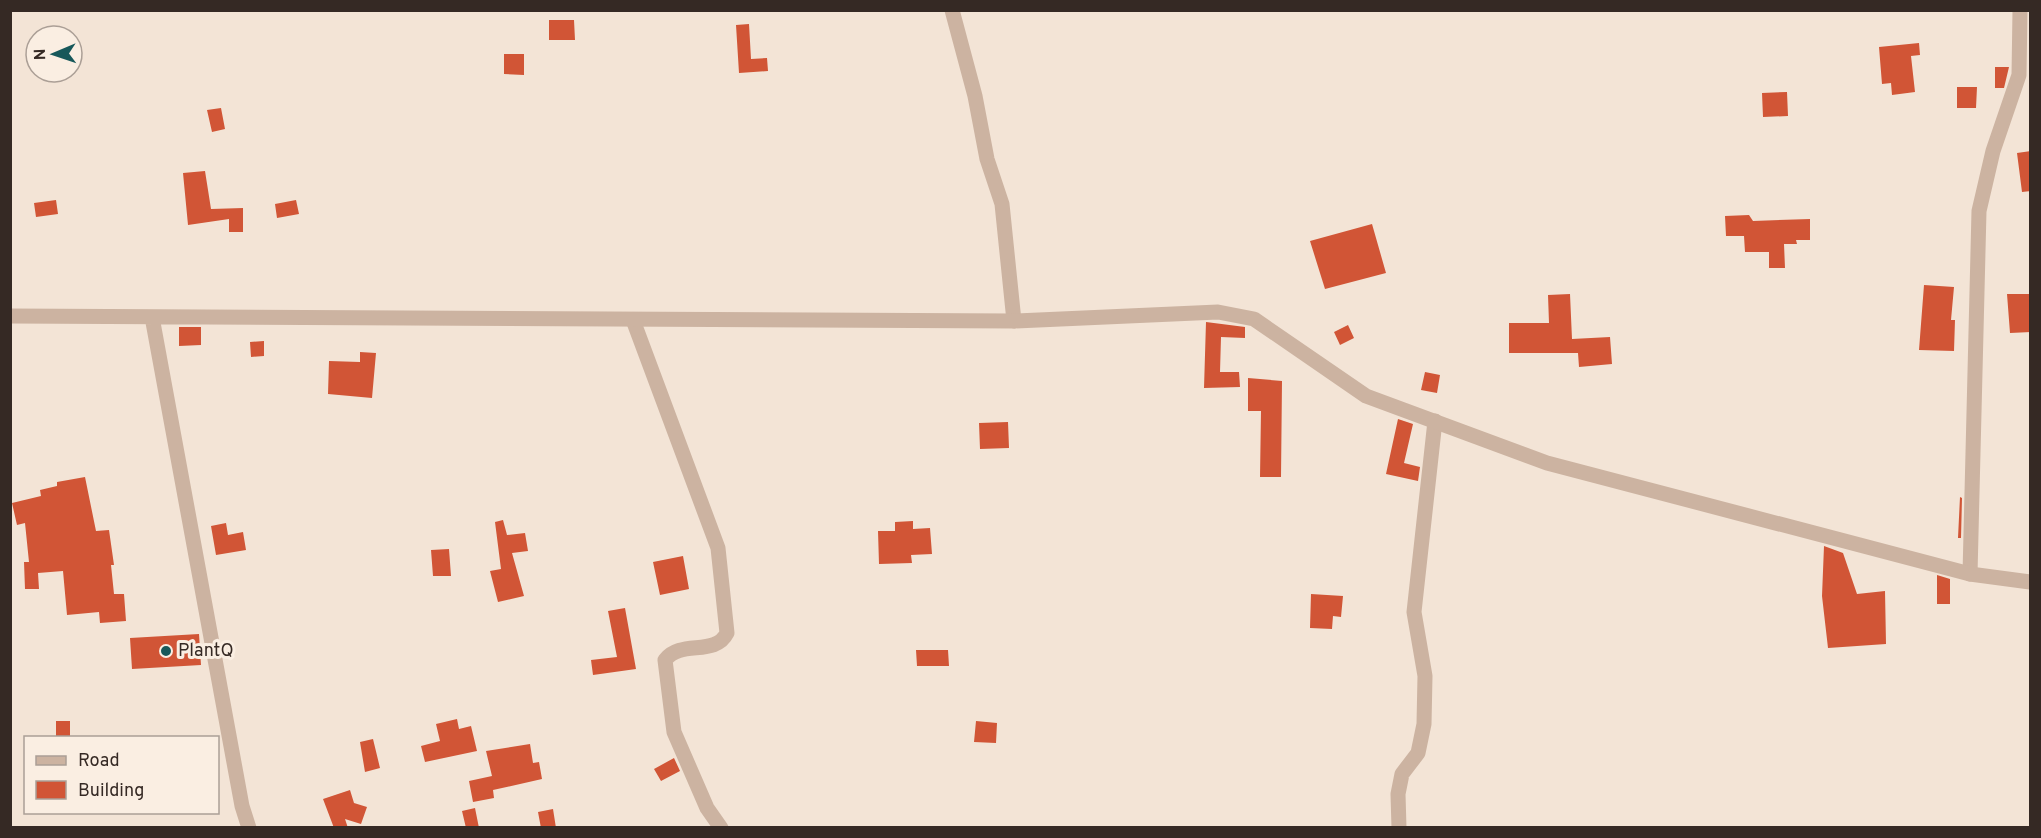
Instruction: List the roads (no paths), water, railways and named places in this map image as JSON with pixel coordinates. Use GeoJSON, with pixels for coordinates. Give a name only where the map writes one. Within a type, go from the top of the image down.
{"type":"FeatureCollection","features":[{"type":"Feature","properties":{"kind":"street"},"geometry":{"type":"LineString","coordinates":[[952,10],[975,96],[987,159],[1002,204],[1014,321]]}},
{"type":"Feature","properties":{"kind":"street"},"geometry":{"type":"LineString","coordinates":[[1970,574],[1979,212],[1993,151],[2019,75],[2020,10]]}},
{"type":"Feature","properties":{"kind":"street"},"geometry":{"type":"LineString","coordinates":[[10,316],[1014,321],[1218,312],[1254,320],[1366,396],[1547,463],[1970,574],[2031,582]]}},
{"type":"Feature","properties":{"kind":"street"},"geometry":{"type":"LineString","coordinates":[[153,317],[242,806],[249,828]]}},
{"type":"Feature","properties":{"kind":"street"},"geometry":{"type":"LineString","coordinates":[[633,320],[718,548],[727,633],[724,640],[715,645],[676,649],[665,660],[674,732],[707,808],[721,828]]}},
{"type":"Feature","properties":{"kind":"street"},"geometry":{"type":"LineString","coordinates":[[1399,828],[1398,794],[1402,774],[1418,753],[1424,724],[1425,676],[1414,612],[1435,421]]}},
{"type":"Feature","properties":{"kind":"place","name":"PlantQ"},"geometry":{"type":"Point","coordinates":[166,651]}}]}
